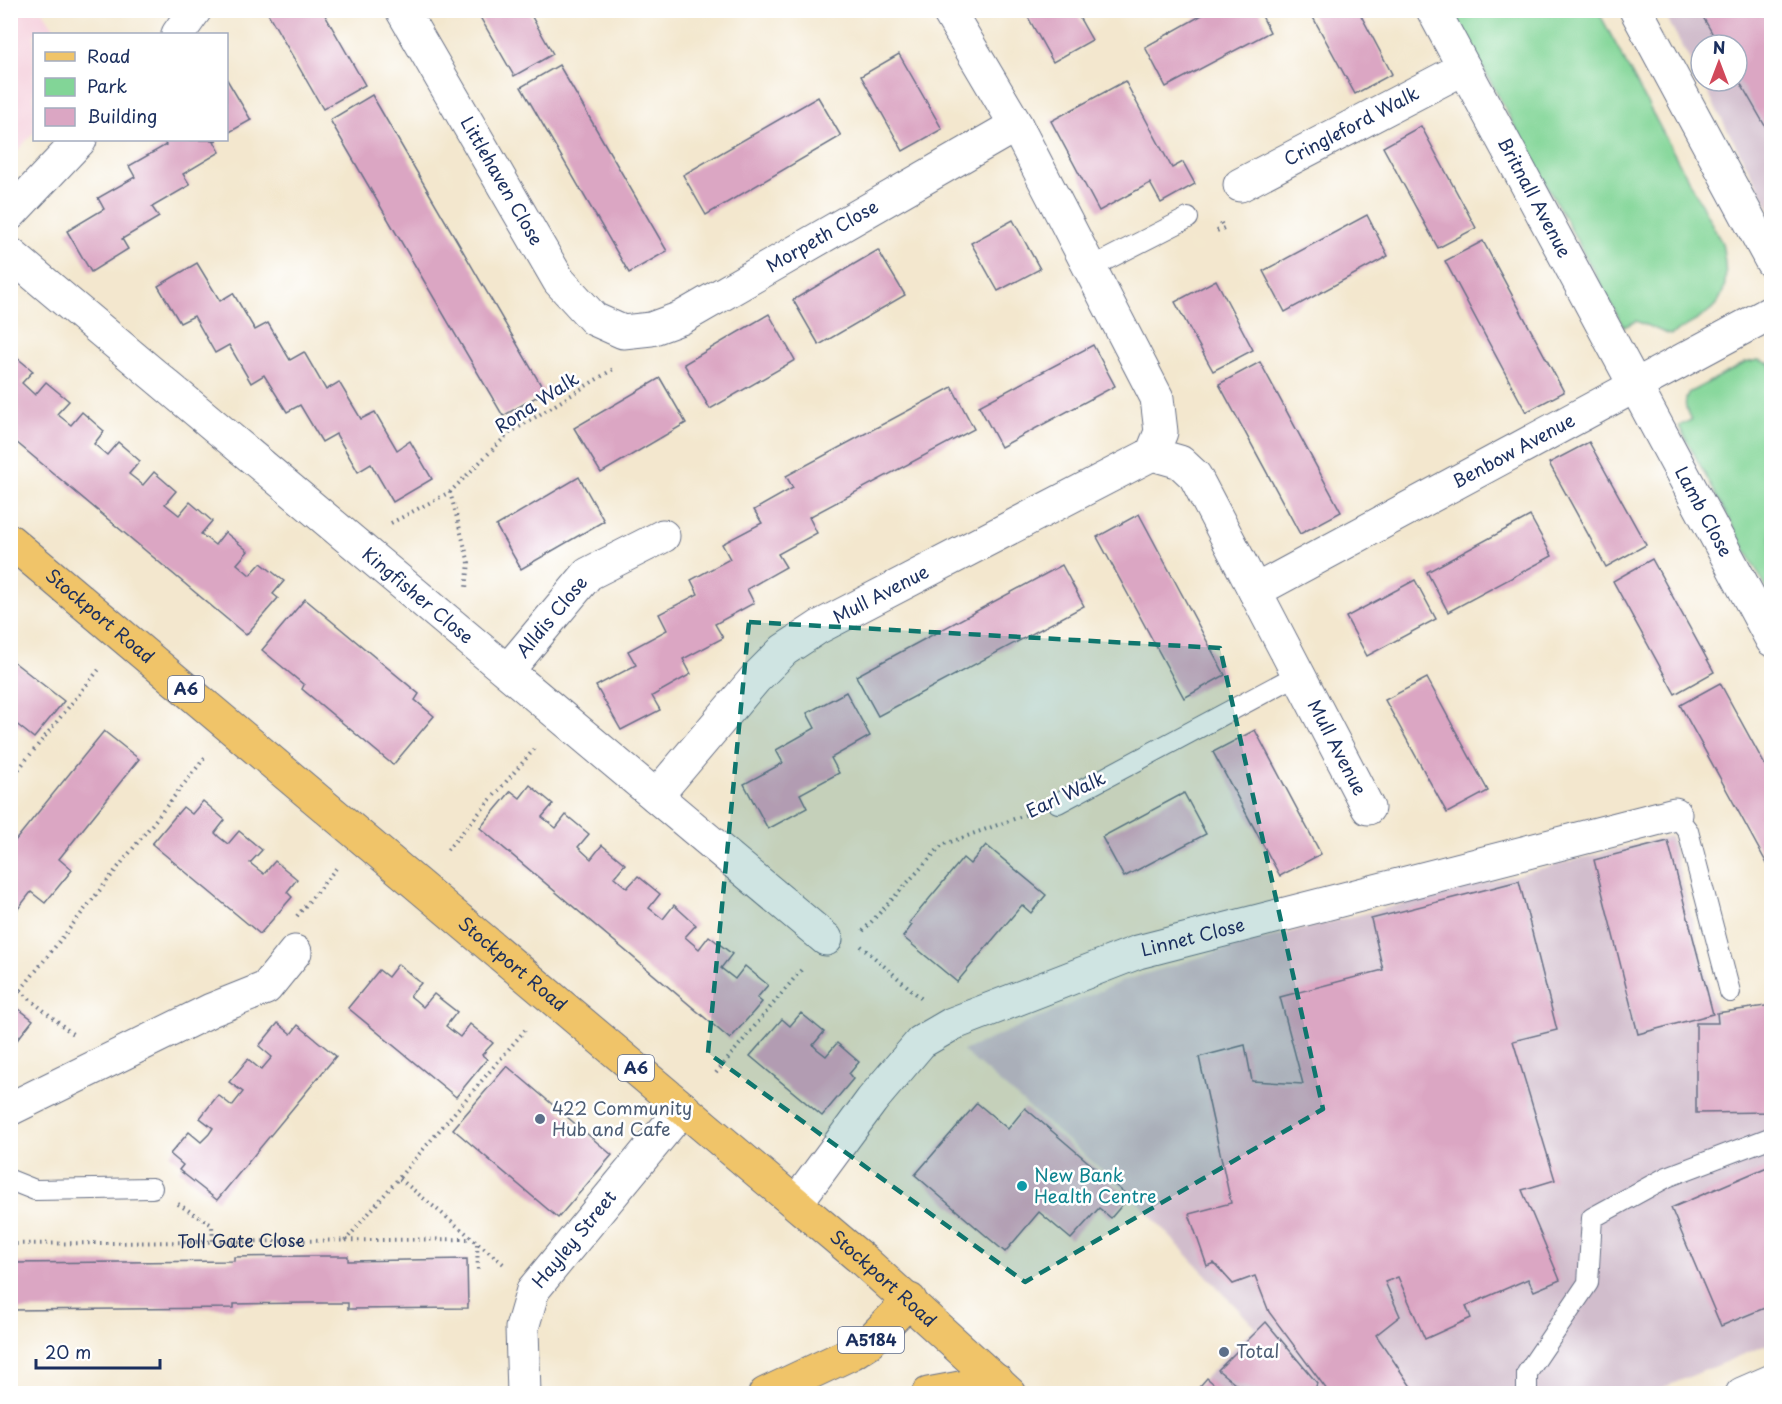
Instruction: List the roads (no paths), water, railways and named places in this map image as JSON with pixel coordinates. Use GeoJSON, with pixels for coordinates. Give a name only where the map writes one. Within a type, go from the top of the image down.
{"type":"FeatureCollection","features":[{"type":"Feature","properties":{"kind":"main road","name":"Stockport Road"},"geometry":{"type":"LineString","coordinates":[[10,542],[910,1300],[1001,1389]]}},
{"type":"Feature","properties":{"kind":"main road","name":"A5184"},"geometry":{"type":"LineString","coordinates":[[765,1394],[852,1353],[869,1342],[910,1300]]}},
{"type":"Feature","properties":{"kind":"main road"},"geometry":{"type":"LineString","coordinates":[[928,1394],[1001,1389]]}},
{"type":"Feature","properties":{"kind":"street"},"geometry":{"type":"LineString","coordinates":[[179,33],[195,10]]}},
{"type":"Feature","properties":{"kind":"street","name":"Littlehaven Close"},"geometry":{"type":"LineString","coordinates":[[402,10],[559,280],[594,319],[623,332]]}},
{"type":"Feature","properties":{"kind":"street"},"geometry":{"type":"LineString","coordinates":[[948,10],[1016,125],[1157,399],[1161,432],[1152,454]]}},
{"type":"Feature","properties":{"kind":"street","name":"Britnall Avenue"},"geometry":{"type":"LineString","coordinates":[[1433,10],[1633,385]]}},
{"type":"Feature","properties":{"kind":"street"},"geometry":{"type":"LineString","coordinates":[[1636,10],[1772,261]]}},
{"type":"Feature","properties":{"kind":"street","name":"Cringleford Walk"},"geometry":{"type":"LineString","coordinates":[[1240,185],[1464,68]]}},
{"type":"Feature","properties":{"kind":"street","name":"Morpeth Close"},"geometry":{"type":"LineString","coordinates":[[623,332],[651,329],[681,318],[1016,125]]}},
{"type":"Feature","properties":{"kind":"street"},"geometry":{"type":"LineString","coordinates":[[10,214],[79,141]]}},
{"type":"Feature","properties":{"kind":"street","name":"Kingfisher Close"},"geometry":{"type":"LineString","coordinates":[[10,254],[656,796],[840,939]]}},
{"type":"Feature","properties":{"kind":"street","name":"Benbow Avenue"},"geometry":{"type":"LineString","coordinates":[[1255,591],[1772,312]]}},
{"type":"Feature","properties":{"kind":"street","name":"Lamb Close"},"geometry":{"type":"LineString","coordinates":[[1633,385],[1772,640]]}},
{"type":"Feature","properties":{"kind":"street","name":"Mull Avenue"},"geometry":{"type":"LineString","coordinates":[[656,796],[755,679],[784,650],[819,627],[1152,454],[1180,462],[1195,476],[1368,808]]}},
{"type":"Feature","properties":{"kind":"street","name":"Alldis Close"},"geometry":{"type":"LineString","coordinates":[[508,670],[588,574],[663,536]]}},
{"type":"Feature","properties":{"kind":"street","name":"Linnet Close"},"geometry":{"type":"LineString","coordinates":[[796,1203],[872,1100],[921,1042],[952,1024],[1138,952],[1675,814]]}},
{"type":"Feature","properties":{"kind":"street"},"geometry":{"type":"LineString","coordinates":[[10,1109],[211,1010],[266,988],[295,952]]}},
{"type":"Feature","properties":{"kind":"street","name":"Hayley Street"},"geometry":{"type":"LineString","coordinates":[[524,1394],[522,1328],[533,1290],[683,1108]]}},
{"type":"Feature","properties":{"kind":"street"},"geometry":{"type":"LineString","coordinates":[[1742,1394],[1772,1381]]}},
{"type":"Feature","properties":{"kind":"lane"},"geometry":{"type":"LineString","coordinates":[[1090,268],[1188,218]]}},
{"type":"Feature","properties":{"kind":"lane","name":"Earl Walk"},"geometry":{"type":"LineString","coordinates":[[1058,803],[1299,674]]}},
{"type":"Feature","properties":{"kind":"lane"},"geometry":{"type":"LineString","coordinates":[[1675,814],[1688,831],[1730,992]]}},
{"type":"Feature","properties":{"kind":"lane"},"geometry":{"type":"LineString","coordinates":[[1527,1394],[1527,1373],[1588,1283],[1592,1218],[1667,1177],[1772,1137]]}},
{"type":"Feature","properties":{"kind":"lane"},"geometry":{"type":"LineString","coordinates":[[10,1180],[35,1190],[152,1188]]}},
{"type":"Feature","properties":{"kind":"place","name":"422 Community Hub and Cafe"},"geometry":{"type":"Point","coordinates":[540,1119]}},
{"type":"Feature","properties":{"kind":"place","name":"New Bank Health Centre"},"geometry":{"type":"Point","coordinates":[1022,1186]}},
{"type":"Feature","properties":{"kind":"place","name":"Total"},"geometry":{"type":"Point","coordinates":[1224,1352]}}]}
